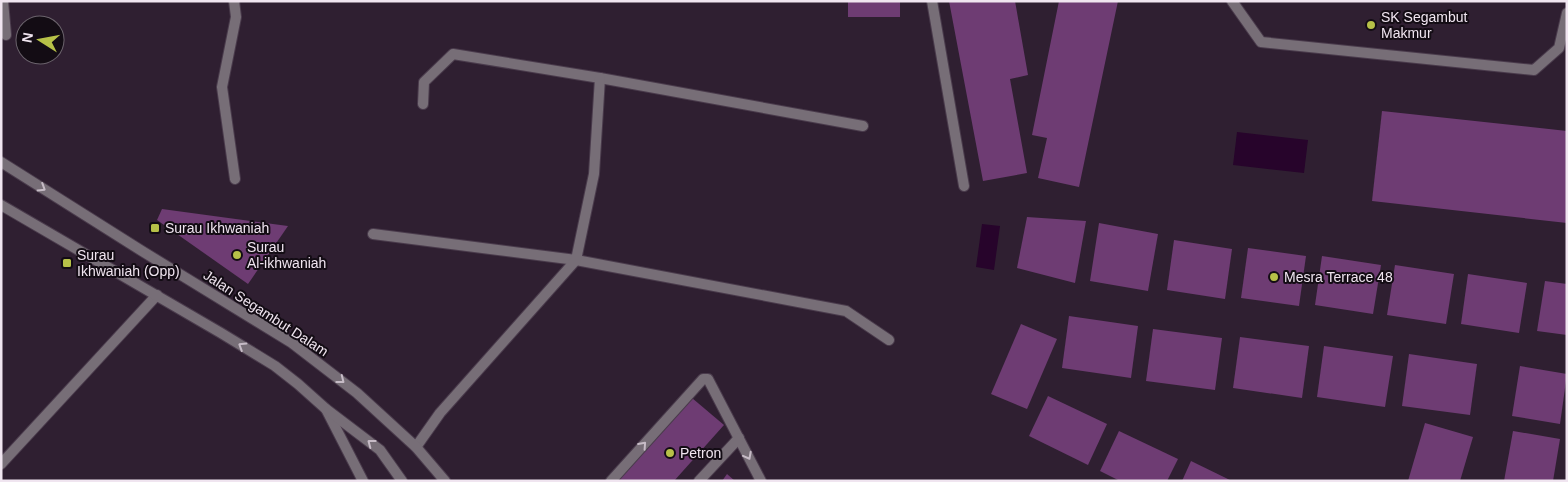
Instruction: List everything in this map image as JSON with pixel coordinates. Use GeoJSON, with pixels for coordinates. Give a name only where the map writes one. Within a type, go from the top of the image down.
{"type":"FeatureCollection","features":[{"type":"Feature","properties":{"kind":"street"},"geometry":{"type":"LineString","coordinates":[[3,1],[6,35]]}},
{"type":"Feature","properties":{"kind":"street"},"geometry":{"type":"LineString","coordinates":[[234,1],[236,17],[222,87],[235,179]]}},
{"type":"Feature","properties":{"kind":"street"},"geometry":{"type":"LineString","coordinates":[[932,1],[964,186]]}},
{"type":"Feature","properties":{"kind":"street"},"geometry":{"type":"LineString","coordinates":[[1232,1],[1262,42],[1534,70],[1559,48],[1567,13]]}},
{"type":"Feature","properties":{"kind":"street"},"geometry":{"type":"LineString","coordinates":[[423,104],[424,82],[453,54],[600,78],[863,126]]}},
{"type":"Feature","properties":{"kind":"street"},"geometry":{"type":"LineString","coordinates":[[416,447],[440,412],[576,260],[594,174],[600,78]]}},
{"type":"Feature","properties":{"kind":"street","name":"Jalan Segambut Dalam"},"geometry":{"type":"LineString","coordinates":[[1,162],[292,343],[357,392],[416,447],[445,481]]}},
{"type":"Feature","properties":{"kind":"street"},"geometry":{"type":"LineString","coordinates":[[1,205],[275,366],[326,409],[380,450],[402,481]]}},
{"type":"Feature","properties":{"kind":"street"},"geometry":{"type":"LineString","coordinates":[[373,234],[576,260],[846,311],[889,340]]}},
{"type":"Feature","properties":{"kind":"street"},"geometry":{"type":"LineString","coordinates":[[1,464],[157,295]]}},
{"type":"Feature","properties":{"kind":"street"},"geometry":{"type":"LineString","coordinates":[[611,481],[703,379],[708,380],[761,481]]}},
{"type":"Feature","properties":{"kind":"street"},"geometry":{"type":"LineString","coordinates":[[326,409],[363,481]]}},
{"type":"Feature","properties":{"kind":"street"},"geometry":{"type":"LineString","coordinates":[[699,481],[739,438]]}},
{"type":"Feature","properties":{"kind":"shaded area"},"geometry":{"type":"Polygon","coordinates":[[[1237,132],[1308,140],[1304,173],[1233,165],[1237,132]]]}},
{"type":"Feature","properties":{"kind":"shaded area"},"geometry":{"type":"Polygon","coordinates":[[[982,224],[1000,226],[994,270],[976,267],[982,224]]]}},
{"type":"Feature","properties":{"kind":"building"},"geometry":{"type":"Polygon","coordinates":[[[848,1],[900,1],[900,17],[848,17],[848,1]]]}},
{"type":"Feature","properties":{"kind":"building"},"geometry":{"type":"Polygon","coordinates":[[[949,1],[1015,1],[1028,75],[1010,79],[1027,173],[983,181],[949,1]]]}},
{"type":"Feature","properties":{"kind":"building"},"geometry":{"type":"Polygon","coordinates":[[[1059,1],[1118,1],[1079,187],[1038,178],[1047,138],[1032,135],[1059,1]]]}},
{"type":"Feature","properties":{"kind":"building"},"geometry":{"type":"Polygon","coordinates":[[[1382,111],[1567,131],[1567,223],[1372,201],[1382,111]]]}},
{"type":"Feature","properties":{"kind":"building","name":"Surau Al-ikhwaniah"},"geometry":{"type":"Polygon","coordinates":[[[162,209],[288,226],[248,284],[157,220],[162,209]]]}},
{"type":"Feature","properties":{"kind":"building"},"geometry":{"type":"Polygon","coordinates":[[[1027,217],[1086,221],[1075,283],[1017,268],[1027,217]]]}},
{"type":"Feature","properties":{"kind":"building"},"geometry":{"type":"Polygon","coordinates":[[[1099,223],[1158,234],[1148,291],[1090,281],[1099,223]]]}},
{"type":"Feature","properties":{"kind":"building"},"geometry":{"type":"Polygon","coordinates":[[[1174,240],[1232,249],[1225,299],[1167,290],[1174,240]]]}},
{"type":"Feature","properties":{"kind":"building","name":"Mesra Terrace 48"},"geometry":{"type":"Polygon","coordinates":[[[1248,248],[1306,256],[1299,306],[1241,298],[1248,248]]]}},
{"type":"Feature","properties":{"kind":"building"},"geometry":{"type":"Polygon","coordinates":[[[1322,256],[1381,265],[1373,314],[1315,305],[1322,256]]]}},
{"type":"Feature","properties":{"kind":"building"},"geometry":{"type":"Polygon","coordinates":[[[1395,265],[1454,274],[1446,324],[1387,315],[1395,265]]]}},
{"type":"Feature","properties":{"kind":"building"},"geometry":{"type":"Polygon","coordinates":[[[1468,274],[1527,283],[1519,333],[1461,324],[1468,274]]]}},
{"type":"Feature","properties":{"kind":"building"},"geometry":{"type":"Polygon","coordinates":[[[1545,281],[1567,284],[1567,335],[1537,331],[1545,281]]]}},
{"type":"Feature","properties":{"kind":"building"},"geometry":{"type":"Polygon","coordinates":[[[1069,316],[1138,326],[1131,378],[1062,368],[1069,316]]]}},
{"type":"Feature","properties":{"kind":"building"},"geometry":{"type":"Polygon","coordinates":[[[1021,324],[1057,339],[1027,409],[991,394],[1021,324]]]}},
{"type":"Feature","properties":{"kind":"building"},"geometry":{"type":"Polygon","coordinates":[[[1153,329],[1222,338],[1215,390],[1146,381],[1153,329]]]}},
{"type":"Feature","properties":{"kind":"building"},"geometry":{"type":"Polygon","coordinates":[[[1240,337],[1309,346],[1302,398],[1233,388],[1240,337]]]}},
{"type":"Feature","properties":{"kind":"building"},"geometry":{"type":"Polygon","coordinates":[[[1324,346],[1393,356],[1385,407],[1317,397],[1324,346]]]}},
{"type":"Feature","properties":{"kind":"building"},"geometry":{"type":"Polygon","coordinates":[[[1409,354],[1477,364],[1470,415],[1402,406],[1409,354]]]}},
{"type":"Feature","properties":{"kind":"building"},"geometry":{"type":"Polygon","coordinates":[[[1520,366],[1567,374],[1560,424],[1512,416],[1520,366]]]}},
{"type":"Feature","properties":{"kind":"building"},"geometry":{"type":"Polygon","coordinates":[[[1048,396],[1107,424],[1088,465],[1029,436],[1048,396]]]}},
{"type":"Feature","properties":{"kind":"building","name":"Petron"},"geometry":{"type":"Polygon","coordinates":[[[692,398],[724,425],[674,481],[616,481],[692,398]]]}},
{"type":"Feature","properties":{"kind":"building"},"geometry":{"type":"Polygon","coordinates":[[[1425,423],[1473,437],[1460,481],[1408,481],[1425,423]]]}},
{"type":"Feature","properties":{"kind":"building"},"geometry":{"type":"Polygon","coordinates":[[[1119,431],[1178,459],[1167,481],[1120,481],[1100,471],[1119,431]]]}},
{"type":"Feature","properties":{"kind":"building"},"geometry":{"type":"Polygon","coordinates":[[[1513,431],[1560,439],[1553,481],[1504,481],[1513,431]]]}},
{"type":"Feature","properties":{"kind":"building"},"geometry":{"type":"Polygon","coordinates":[[[1191,461],[1232,481],[1182,481],[1191,461]]]}},
{"type":"Feature","properties":{"kind":"building"},"geometry":{"type":"Polygon","coordinates":[[[727,474],[735,481],[722,481],[727,474]]]}},
{"type":"Feature","properties":{"kind":"place","name":"SK Segambut Makmur"},"geometry":{"type":"Point","coordinates":[1371,25]}},
{"type":"Feature","properties":{"kind":"place","name":"Surau Ikhwaniah"},"geometry":{"type":"Point","coordinates":[155,228]}},
{"type":"Feature","properties":{"kind":"place","name":"Surau Al-ikhwaniah"},"geometry":{"type":"Point","coordinates":[237,255]}},
{"type":"Feature","properties":{"kind":"place","name":"Surau Ikhwaniah (Opp)"},"geometry":{"type":"Point","coordinates":[67,263]}},
{"type":"Feature","properties":{"kind":"place","name":"Mesra Terrace 48"},"geometry":{"type":"Point","coordinates":[1274,277]}},
{"type":"Feature","properties":{"kind":"place","name":"Petron"},"geometry":{"type":"Point","coordinates":[670,453]}}]}
